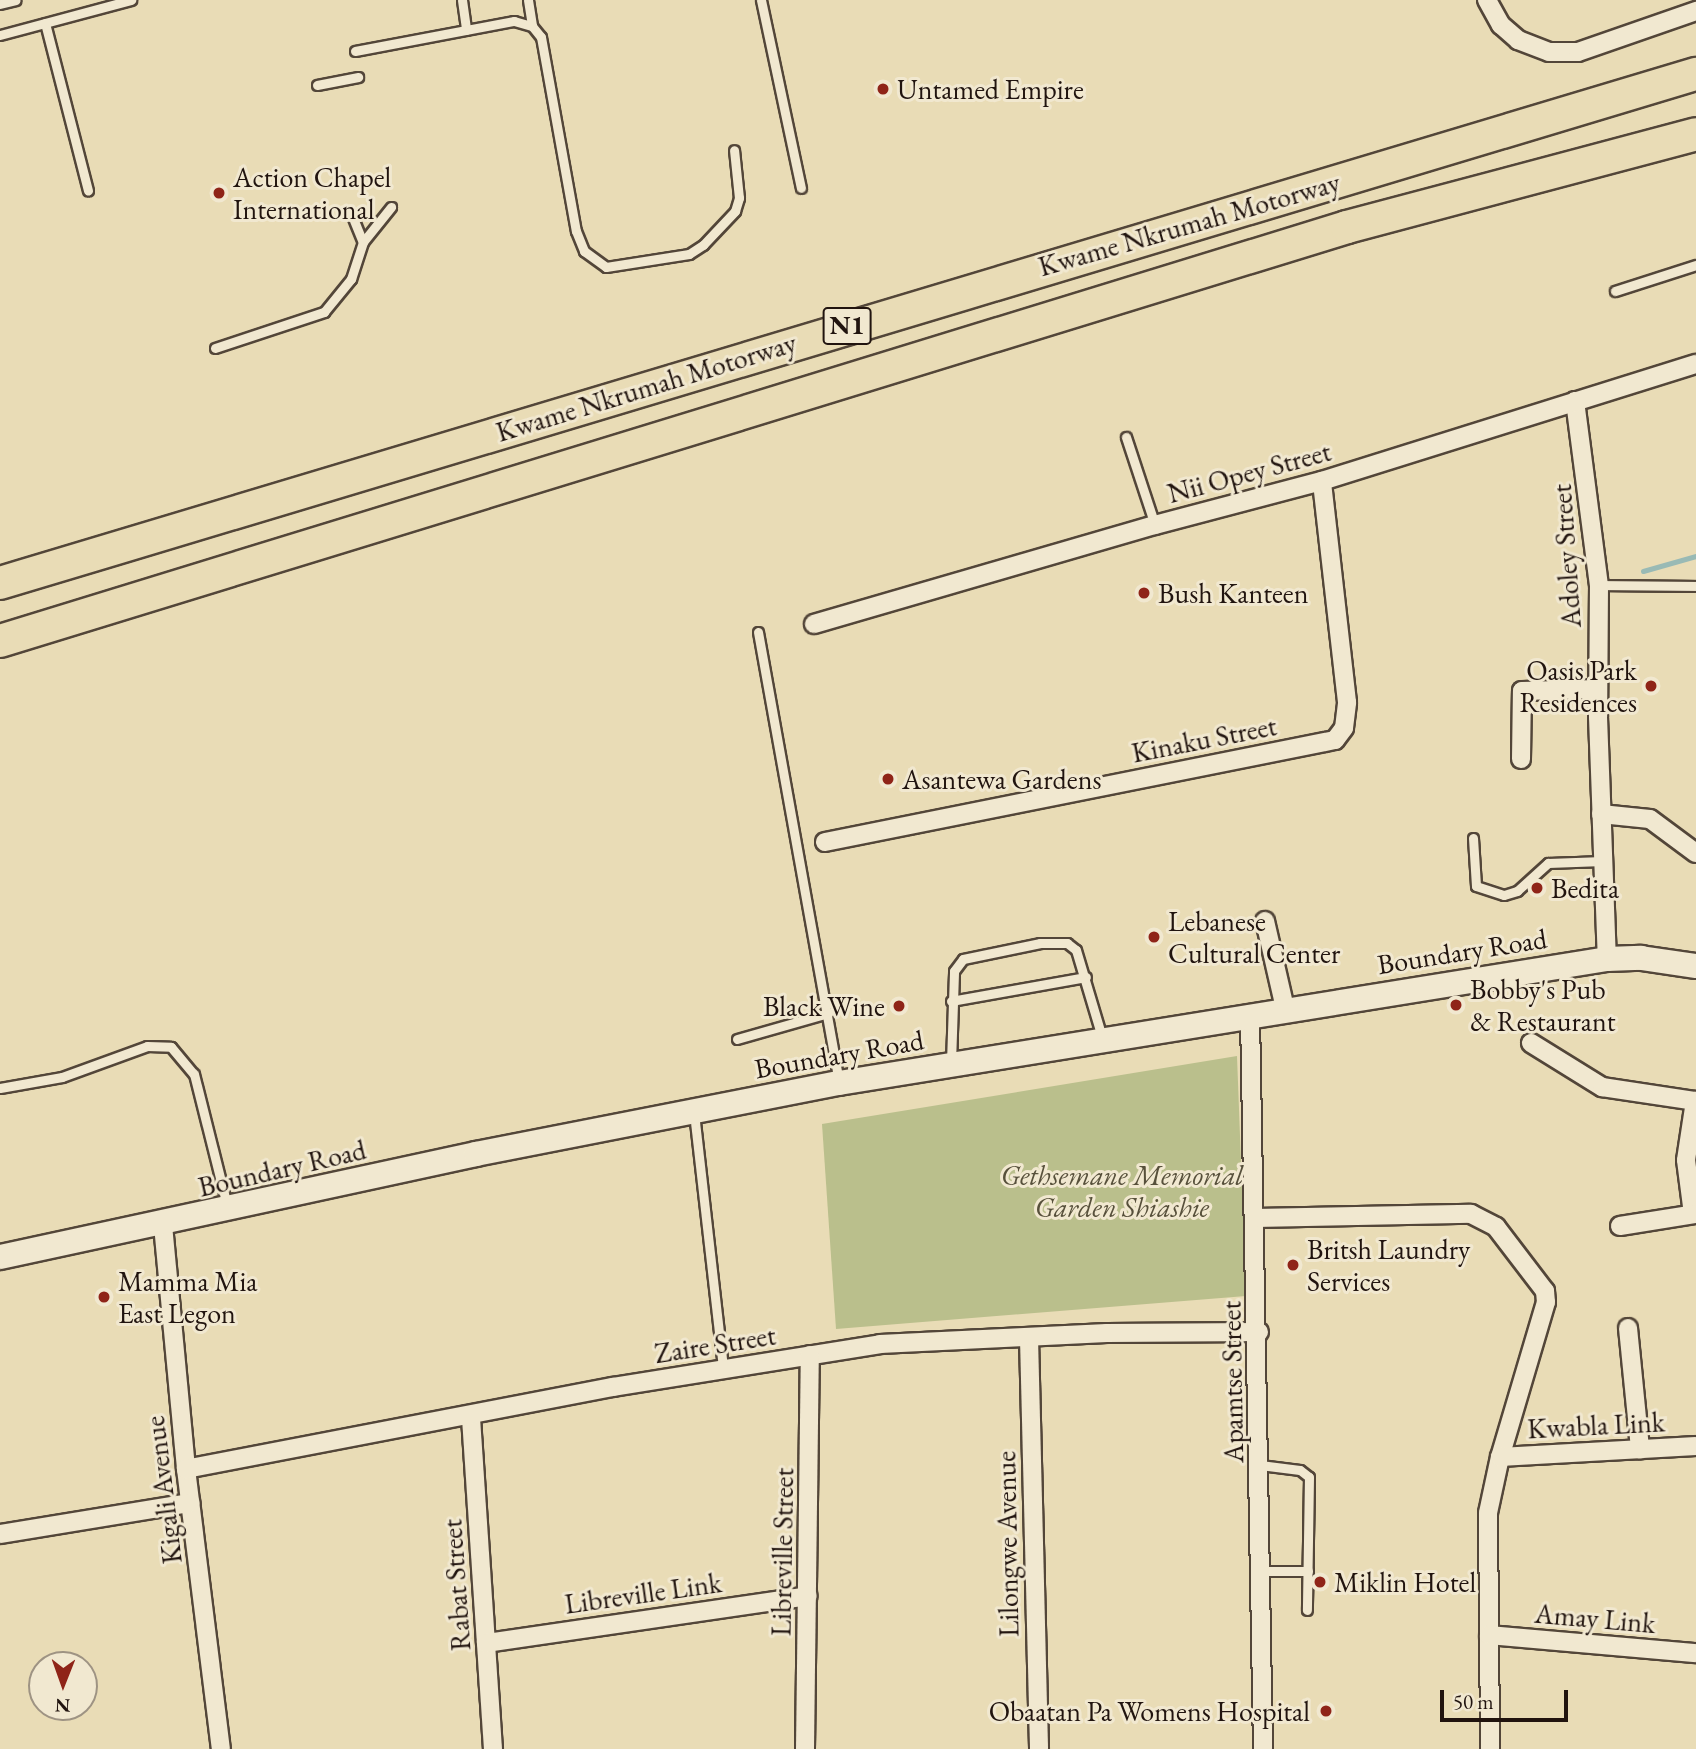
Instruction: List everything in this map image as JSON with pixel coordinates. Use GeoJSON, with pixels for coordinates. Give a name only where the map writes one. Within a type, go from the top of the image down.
{"type":"FeatureCollection","features":[{"type":"Feature","properties":{"kind":"highway","name":"Kwame Nkrumah Motorway"},"geometry":{"type":"LineString","coordinates":[[0,583],[1696,74]]}},
{"type":"Feature","properties":{"kind":"highway","name":"Kwame Nkrumah Motorway"},"geometry":{"type":"LineString","coordinates":[[0,641],[1347,227],[1696,134]]}},
{"type":"Feature","properties":{"kind":"main road","name":"Boundary Road"},"geometry":{"type":"LineString","coordinates":[[0,1257],[163,1225],[476,1154],[839,1083],[1285,1008],[1607,959],[1641,958],[1696,966]]}},
{"type":"Feature","properties":{"kind":"street"},"geometry":{"type":"LineString","coordinates":[[1487,0],[1501,25],[1518,40],[1549,52],[1578,52],[1696,11]]}},
{"type":"Feature","properties":{"kind":"street","name":"Nii Opey Street"},"geometry":{"type":"LineString","coordinates":[[814,624],[1155,524],[1322,481],[1696,364]]}},
{"type":"Feature","properties":{"kind":"street","name":"Adoley Street"},"geometry":{"type":"LineString","coordinates":[[1575,401],[1599,585],[1598,689],[1607,959]]}},
{"type":"Feature","properties":{"kind":"street","name":"Kinaku Street"},"geometry":{"type":"LineString","coordinates":[[825,842],[1335,740],[1344,728],[1347,702],[1322,481]]}},
{"type":"Feature","properties":{"kind":"street"},"geometry":{"type":"LineString","coordinates":[[1521,759],[1522,691],[1598,689]]}},
{"type":"Feature","properties":{"kind":"street"},"geometry":{"type":"LineString","coordinates":[[1601,814],[1650,819],[1696,853]]}},
{"type":"Feature","properties":{"kind":"street"},"geometry":{"type":"LineString","coordinates":[[1265,921],[1285,1008]]}},
{"type":"Feature","properties":{"kind":"street","name":"Apamtse Street"},"geometry":{"type":"LineString","coordinates":[[1250,1014],[1259,1332],[1263,1749]]}},
{"type":"Feature","properties":{"kind":"street"},"geometry":{"type":"LineString","coordinates":[[1531,1043],[1602,1087],[1696,1101],[1686,1160],[1694,1214],[1620,1226]]}},
{"type":"Feature","properties":{"kind":"street"},"geometry":{"type":"LineString","coordinates":[[1255,1217],[1471,1214],[1496,1227],[1545,1291],[1546,1302],[1500,1457],[1488,1513],[1490,1749]]}},
{"type":"Feature","properties":{"kind":"street","name":"Kigali Avenue"},"geometry":{"type":"LineString","coordinates":[[163,1225],[186,1469],[221,1749]]}},
{"type":"Feature","properties":{"kind":"street"},"geometry":{"type":"LineString","coordinates":[[1628,1328],[1640,1449]]}},
{"type":"Feature","properties":{"kind":"street","name":"Zaire Street"},"geometry":{"type":"LineString","coordinates":[[186,1469],[723,1369],[880,1345],[1259,1332]]}},
{"type":"Feature","properties":{"kind":"street","name":"Lilongwe Avenue"},"geometry":{"type":"LineString","coordinates":[[1028,1338],[1039,1749]]}},
{"type":"Feature","properties":{"kind":"street","name":"Libreville Street"},"geometry":{"type":"LineString","coordinates":[[805,1749],[810,1355]]}},
{"type":"Feature","properties":{"kind":"street","name":"Rabat Street"},"geometry":{"type":"LineString","coordinates":[[471,1418],[494,1749]]}},
{"type":"Feature","properties":{"kind":"street","name":"Kwabla Link"},"geometry":{"type":"LineString","coordinates":[[1500,1457],[1696,1446]]}},
{"type":"Feature","properties":{"kind":"street"},"geometry":{"type":"LineString","coordinates":[[0,1534],[190,1503]]}},
{"type":"Feature","properties":{"kind":"street","name":"Libreville Link"},"geometry":{"type":"LineString","coordinates":[[486,1643],[808,1596]]}},
{"type":"Feature","properties":{"kind":"street","name":"Amay Link"},"geometry":{"type":"LineString","coordinates":[[1489,1635],[1696,1653]]}},
{"type":"Feature","properties":{"kind":"lane"},"geometry":{"type":"LineString","coordinates":[[0,4],[16,0]]}},
{"type":"Feature","properties":{"kind":"lane"},"geometry":{"type":"LineString","coordinates":[[0,35],[131,0]]}},
{"type":"Feature","properties":{"kind":"lane"},"geometry":{"type":"LineString","coordinates":[[462,0],[466,30]]}},
{"type":"Feature","properties":{"kind":"lane"},"geometry":{"type":"LineString","coordinates":[[528,0],[532,26],[541,37],[576,231],[595,263],[606,267],[690,254],[703,245],[735,211],[739,198],[734,150]]}},
{"type":"Feature","properties":{"kind":"lane"},"geometry":{"type":"LineString","coordinates":[[761,0],[801,187]]}},
{"type":"Feature","properties":{"kind":"lane"},"geometry":{"type":"LineString","coordinates":[[355,51],[514,21],[532,26]]}},
{"type":"Feature","properties":{"kind":"lane"},"geometry":{"type":"LineString","coordinates":[[45,23],[89,191]]}},
{"type":"Feature","properties":{"kind":"lane"},"geometry":{"type":"LineString","coordinates":[[317,85],[358,77]]}},
{"type":"Feature","properties":{"kind":"lane"},"geometry":{"type":"LineString","coordinates":[[215,348],[324,312],[351,279],[363,242],[391,207]]}},
{"type":"Feature","properties":{"kind":"lane"},"geometry":{"type":"LineString","coordinates":[[351,213],[363,242]]}},
{"type":"Feature","properties":{"kind":"lane"},"geometry":{"type":"LineString","coordinates":[[1615,291],[1696,265]]}},
{"type":"Feature","properties":{"kind":"lane"},"geometry":{"type":"LineString","coordinates":[[1126,437],[1155,524]]}},
{"type":"Feature","properties":{"kind":"lane"},"geometry":{"type":"LineString","coordinates":[[1599,585],[1696,586]]}},
{"type":"Feature","properties":{"kind":"lane"},"geometry":{"type":"LineString","coordinates":[[758,632],[839,1083]]}},
{"type":"Feature","properties":{"kind":"lane"},"geometry":{"type":"LineString","coordinates":[[1474,838],[1476,886],[1504,895],[1517,891],[1548,863],[1603,861]]}},
{"type":"Feature","properties":{"kind":"lane"},"geometry":{"type":"LineString","coordinates":[[951,1064],[954,971],[963,959],[1040,943],[1067,943],[1076,950],[1103,1039]]}},
{"type":"Feature","properties":{"kind":"lane"},"geometry":{"type":"LineString","coordinates":[[951,1001],[1086,977]]}},
{"type":"Feature","properties":{"kind":"lane"},"geometry":{"type":"LineString","coordinates":[[737,1039],[828,1013]]}},
{"type":"Feature","properties":{"kind":"lane"},"geometry":{"type":"LineString","coordinates":[[0,1088],[62,1077],[147,1046],[171,1047],[194,1074],[228,1210]]}},
{"type":"Feature","properties":{"kind":"lane"},"geometry":{"type":"LineString","coordinates":[[694,1112],[723,1369]]}},
{"type":"Feature","properties":{"kind":"lane"},"geometry":{"type":"LineString","coordinates":[[1260,1465],[1300,1471],[1309,1477],[1307,1610]]}},
{"type":"Feature","properties":{"kind":"lane"},"geometry":{"type":"LineString","coordinates":[[1261,1571],[1308,1571]]}},
{"type":"Feature","properties":{"kind":"green space","name":"Gethsemane Memorial Garden Shiashie"},"geometry":{"type":"Polygon","coordinates":[[[1237,1056],[1246,1296],[836,1329],[822,1124],[1237,1056]]]}},
{"type":"Feature","properties":{"kind":"waterway"},"geometry":{"type":"LineString","coordinates":[[1643,571],[1696,556]]}},
{"type":"Feature","properties":{"kind":"place","name":"Untamed Empire"},"geometry":{"type":"Point","coordinates":[883,89]}},
{"type":"Feature","properties":{"kind":"place","name":"Action Chapel International"},"geometry":{"type":"Point","coordinates":[219,193]}},
{"type":"Feature","properties":{"kind":"place","name":"Bush Kanteen"},"geometry":{"type":"Point","coordinates":[1144,593]}},
{"type":"Feature","properties":{"kind":"place","name":"Oasis Park Residences"},"geometry":{"type":"Point","coordinates":[1651,686]}},
{"type":"Feature","properties":{"kind":"place","name":"Asantewa Gardens"},"geometry":{"type":"Point","coordinates":[888,779]}},
{"type":"Feature","properties":{"kind":"place","name":"Bedita"},"geometry":{"type":"Point","coordinates":[1537,888]}},
{"type":"Feature","properties":{"kind":"place","name":"Lebanese Cultural Center"},"geometry":{"type":"Point","coordinates":[1154,937]}},
{"type":"Feature","properties":{"kind":"place","name":"Bobby's Pub & Restaurant"},"geometry":{"type":"Point","coordinates":[1456,1005]}},
{"type":"Feature","properties":{"kind":"place","name":"Black Wine"},"geometry":{"type":"Point","coordinates":[899,1006]}},
{"type":"Feature","properties":{"kind":"place","name":"Britsh Laundry Services"},"geometry":{"type":"Point","coordinates":[1293,1265]}},
{"type":"Feature","properties":{"kind":"place","name":"Mamma Mia East Legon"},"geometry":{"type":"Point","coordinates":[104,1297]}},
{"type":"Feature","properties":{"kind":"place","name":"Miklin Hotel"},"geometry":{"type":"Point","coordinates":[1320,1582]}},
{"type":"Feature","properties":{"kind":"place","name":"Obaatan Pa Womens Hospital"},"geometry":{"type":"Point","coordinates":[1326,1711]}}]}
